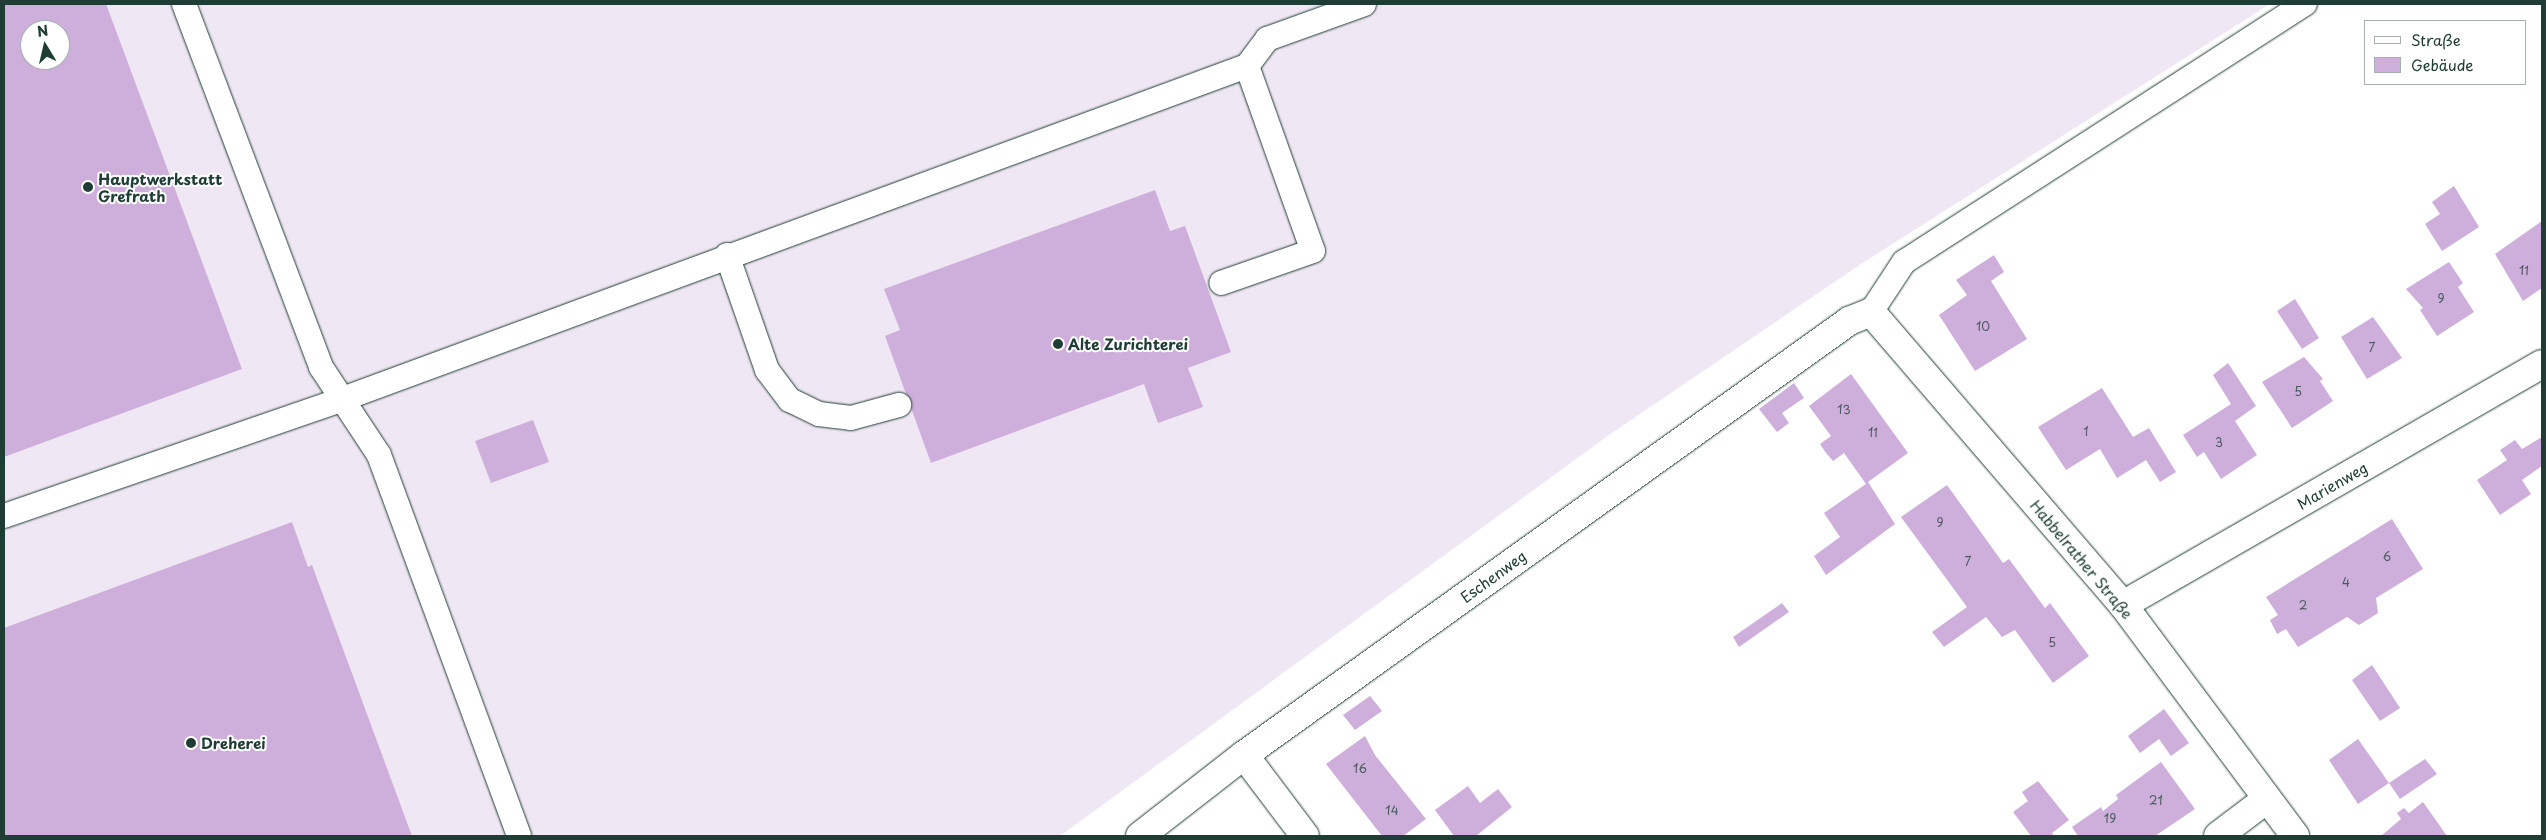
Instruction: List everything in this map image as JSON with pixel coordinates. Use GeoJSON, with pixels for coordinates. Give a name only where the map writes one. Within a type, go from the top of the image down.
{"type":"FeatureCollection","features":[{"type":"Feature","properties":{"kind":"street","name":"Habbelrather Straße"},"geometry":{"type":"LineString","coordinates":[[1860,316],[2123,606],[2295,836]]}},
{"type":"Feature","properties":{"kind":"street","name":"Eschenweg"},"geometry":{"type":"LineString","coordinates":[[1140,836],[1244,755],[1860,316]]}},
{"type":"Feature","properties":{"kind":"street","name":"Marienweg"},"geometry":{"type":"LineString","coordinates":[[2123,606],[2542,364]]}},
{"type":"Feature","properties":{"kind":"street"},"geometry":{"type":"LineString","coordinates":[[1244,755],[1305,836]]}},
{"type":"Feature","properties":{"kind":"street"},"geometry":{"type":"LineString","coordinates":[[2218,836],[2267,799]]}},
{"type":"Feature","properties":{"kind":"lane"},"geometry":{"type":"LineString","coordinates":[[184,4],[321,367],[340,400],[379,455],[519,836]]}},
{"type":"Feature","properties":{"kind":"lane"},"geometry":{"type":"LineString","coordinates":[[4,516],[340,400],[727,255],[1247,66],[1267,39],[1364,4]]}},
{"type":"Feature","properties":{"kind":"lane"},"geometry":{"type":"LineString","coordinates":[[1860,316],[1904,262],[2305,4]]}},
{"type":"Feature","properties":{"kind":"lane"},"geometry":{"type":"LineString","coordinates":[[1221,283],[1313,251],[1247,66]]}},
{"type":"Feature","properties":{"kind":"lane"},"geometry":{"type":"LineString","coordinates":[[727,255],[767,370],[790,400],[819,414],[851,418],[899,405]]}},
{"type":"Feature","properties":{"kind":"shaded area"},"geometry":{"type":"Polygon","coordinates":[[[4,4],[2270,4],[1861,264],[1609,435],[1060,836],[4,836],[4,4]]]}},
{"type":"Feature","properties":{"kind":"building","name":"Hauptwerkstatt Grefrath"},"geometry":{"type":"Polygon","coordinates":[[[4,4],[106,4],[242,369],[4,457],[4,4]]]}},
{"type":"Feature","properties":{"kind":"building"},"geometry":{"type":"Polygon","coordinates":[[[2454,186],[2479,227],[2442,251],[2425,224],[2440,214],[2432,202],[2454,186]]]}},
{"type":"Feature","properties":{"kind":"building","name":"Alte Zurichterei"},"geometry":{"type":"Polygon","coordinates":[[[1155,190],[1170,231],[1185,226],[1231,352],[1188,368],[1203,407],[1158,423],[1144,384],[931,463],[885,336],[900,330],[884,289],[1155,190]]]}},
{"type":"Feature","properties":{"kind":"building"},"geometry":{"type":"Polygon","coordinates":[[[2542,221],[2542,288],[2523,301],[2495,254],[2542,221]]]}},
{"type":"Feature","properties":{"kind":"building"},"geometry":{"type":"Polygon","coordinates":[[[1994,255],[2004,272],[1991,281],[2027,339],[1975,371],[1939,315],[1967,295],[1956,280],[1994,255]]]}},
{"type":"Feature","properties":{"kind":"building"},"geometry":{"type":"Polygon","coordinates":[[[2449,262],[2463,283],[2458,287],[2474,312],[2437,336],[2420,310],[2423,308],[2406,289],[2449,262]]]}},
{"type":"Feature","properties":{"kind":"building"},"geometry":{"type":"Polygon","coordinates":[[[2295,299],[2319,338],[2302,349],[2277,311],[2295,299]]]}},
{"type":"Feature","properties":{"kind":"building"},"geometry":{"type":"Polygon","coordinates":[[[2373,317],[2402,358],[2367,379],[2341,337],[2373,317]]]}},
{"type":"Feature","properties":{"kind":"building"},"geometry":{"type":"Polygon","coordinates":[[[2304,357],[2323,379],[2320,381],[2333,401],[2292,428],[2262,382],[2304,357]]]}},
{"type":"Feature","properties":{"kind":"building"},"geometry":{"type":"Polygon","coordinates":[[[2228,363],[2256,406],[2235,421],[2257,455],[2221,479],[2204,452],[2197,457],[2183,435],[2231,404],[2213,375],[2228,363]]]}},
{"type":"Feature","properties":{"kind":"building"},"geometry":{"type":"Polygon","coordinates":[[[1851,374],[1908,453],[1868,482],[1895,524],[1826,575],[1814,556],[1840,537],[1824,513],[1866,484],[1844,453],[1833,461],[1826,453],[1820,444],[1831,436],[1809,406],[1851,374]]]}},
{"type":"Feature","properties":{"kind":"building"},"geometry":{"type":"Polygon","coordinates":[[[1794,383],[1804,398],[1782,413],[1789,423],[1777,432],[1759,409],[1794,383]]]}},
{"type":"Feature","properties":{"kind":"building"},"geometry":{"type":"Polygon","coordinates":[[[2102,388],[2133,437],[2149,428],[2176,472],[2160,482],[2146,460],[2117,478],[2100,449],[2066,470],[2038,427],[2102,388]]]}},
{"type":"Feature","properties":{"kind":"building"},"geometry":{"type":"Polygon","coordinates":[[[533,420],[549,462],[491,483],[475,441],[533,420]]]}},
{"type":"Feature","properties":{"kind":"building"},"geometry":{"type":"Polygon","coordinates":[[[2542,437],[2542,466],[2522,480],[2531,494],[2500,515],[2477,480],[2507,460],[2500,450],[2515,440],[2522,449],[2542,437]]]}},
{"type":"Feature","properties":{"kind":"building"},"geometry":{"type":"Polygon","coordinates":[[[1947,485],[2003,563],[2009,559],[2045,608],[2050,603],[2089,656],[2053,683],[2015,630],[2002,637],[1986,617],[1944,647],[1932,632],[1967,607],[1901,517],[1947,485]]]}},
{"type":"Feature","properties":{"kind":"building"},"geometry":{"type":"Polygon","coordinates":[[[2392,519],[2423,569],[2376,598],[2378,613],[2359,625],[2347,617],[2298,647],[2286,629],[2277,634],[2270,620],[2278,615],[2266,597],[2392,519]]]}},
{"type":"Feature","properties":{"kind":"building","name":"Dreherei"},"geometry":{"type":"Polygon","coordinates":[[[292,522],[308,567],[312,565],[412,836],[4,836],[4,628],[292,522]]]}},
{"type":"Feature","properties":{"kind":"building"},"geometry":{"type":"Polygon","coordinates":[[[1782,603],[1789,612],[1739,647],[1733,637],[1782,603]]]}},
{"type":"Feature","properties":{"kind":"building"},"geometry":{"type":"Polygon","coordinates":[[[2372,665],[2400,708],[2380,721],[2352,680],[2372,665]]]}},
{"type":"Feature","properties":{"kind":"building"},"geometry":{"type":"Polygon","coordinates":[[[1370,696],[1382,711],[1355,730],[1343,715],[1370,696]]]}},
{"type":"Feature","properties":{"kind":"building"},"geometry":{"type":"Polygon","coordinates":[[[2164,709],[2189,743],[2171,756],[2159,739],[2140,753],[2128,736],[2164,709]]]}},
{"type":"Feature","properties":{"kind":"building"},"geometry":{"type":"Polygon","coordinates":[[[1365,736],[1375,755],[1426,819],[1403,836],[1382,836],[1326,764],[1365,736]]]}},
{"type":"Feature","properties":{"kind":"building"},"geometry":{"type":"Polygon","coordinates":[[[2358,739],[2389,783],[2358,804],[2329,760],[2358,739]]]}},
{"type":"Feature","properties":{"kind":"building"},"geometry":{"type":"Polygon","coordinates":[[[2425,759],[2437,774],[2400,799],[2389,783],[2425,759]]]}},
{"type":"Feature","properties":{"kind":"building"},"geometry":{"type":"Polygon","coordinates":[[[2161,762],[2195,809],[2155,836],[2078,836],[2072,827],[2101,807],[2103,811],[2118,799],[2116,795],[2161,762]]]}},
{"type":"Feature","properties":{"kind":"building"},"geometry":{"type":"Polygon","coordinates":[[[2038,781],[2069,820],[2052,833],[2054,836],[2031,836],[2013,812],[2028,801],[2022,792],[2038,781]]]}},
{"type":"Feature","properties":{"kind":"building"},"geometry":{"type":"Polygon","coordinates":[[[1468,786],[1480,803],[1498,789],[1512,807],[1476,836],[1454,836],[1435,810],[1468,786]]]}},
{"type":"Feature","properties":{"kind":"building"},"geometry":{"type":"Polygon","coordinates":[[[2423,802],[2447,836],[2381,836],[2401,819],[2397,813],[2404,808],[2409,813],[2423,802]]]}},
{"type":"Feature","properties":{"kind":"place","name":"Hauptwerkstatt Grefrath"},"geometry":{"type":"Point","coordinates":[88,187]}},
{"type":"Feature","properties":{"kind":"place","name":"Alte Zurichterei"},"geometry":{"type":"Point","coordinates":[1058,344]}},
{"type":"Feature","properties":{"kind":"place","name":"Dreherei"},"geometry":{"type":"Point","coordinates":[191,743]}}]}
